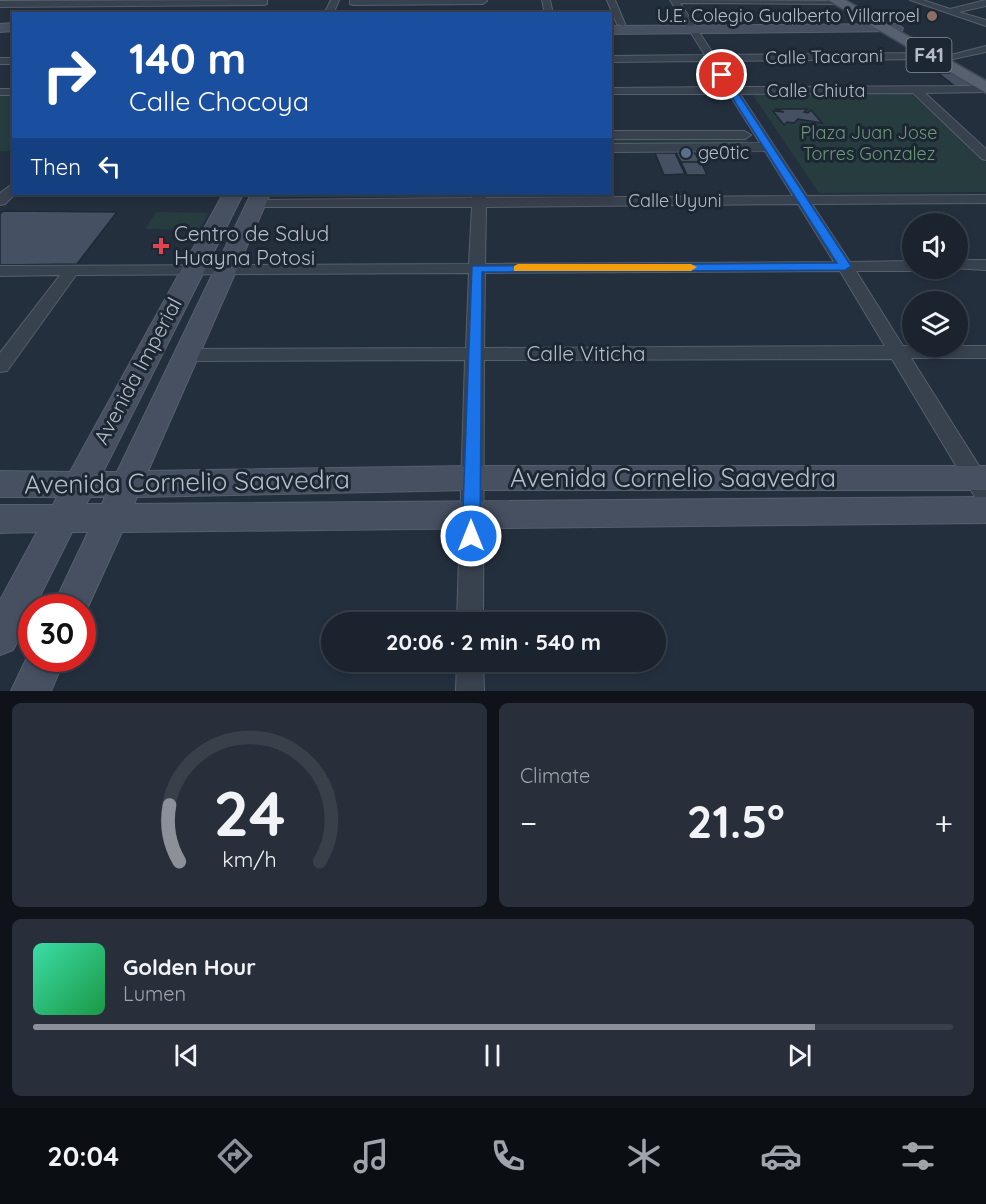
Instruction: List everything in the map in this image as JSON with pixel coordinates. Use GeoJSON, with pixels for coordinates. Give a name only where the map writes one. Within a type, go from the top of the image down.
{"type":"FeatureCollection","features":[{"type":"Feature","properties":{"kind":"main road","name":"F41"},"geometry":{"type":"LineString","coordinates":[[835,0],[948,57],[986,79]]}},
{"type":"Feature","properties":{"kind":"main road","name":"F41"},"geometry":{"type":"LineString","coordinates":[[848,0],[930,56],[986,89]]}},
{"type":"Feature","properties":{"kind":"street"},"geometry":{"type":"LineString","coordinates":[[611,0],[614,26],[885,25]]}},
{"type":"Feature","properties":{"kind":"street"},"geometry":{"type":"LineString","coordinates":[[674,0],[835,0]]}},
{"type":"Feature","properties":{"kind":"street"},"geometry":{"type":"LineString","coordinates":[[674,0],[766,141],[896,352],[982,484]]}},
{"type":"Feature","properties":{"kind":"street"},"geometry":{"type":"LineString","coordinates":[[914,0],[986,23]]}},
{"type":"Feature","properties":{"kind":"street"},"geometry":{"type":"LineString","coordinates":[[125,12],[137,1]]}},
{"type":"Feature","properties":{"kind":"street"},"geometry":{"type":"LineString","coordinates":[[0,4],[265,1]]}},
{"type":"Feature","properties":{"kind":"street"},"geometry":{"type":"LineString","coordinates":[[353,1],[483,1]]}},
{"type":"Feature","properties":{"kind":"street"},"geometry":{"type":"LineString","coordinates":[[949,11],[986,3]]}},
{"type":"Feature","properties":{"kind":"street"},"geometry":{"type":"LineString","coordinates":[[948,57],[986,49]]}},
{"type":"Feature","properties":{"kind":"street","name":"Calle Tacarani"},"geometry":{"type":"LineString","coordinates":[[612,59],[930,56]]}},
{"type":"Feature","properties":{"kind":"street","name":"Calle Chiuta"},"geometry":{"type":"LineString","coordinates":[[612,91],[986,89]]}},
{"type":"Feature","properties":{"kind":"street"},"geometry":{"type":"LineString","coordinates":[[916,90],[986,156]]}},
{"type":"Feature","properties":{"kind":"street"},"geometry":{"type":"LineString","coordinates":[[612,135],[766,141]]}},
{"type":"Feature","properties":{"kind":"street"},"geometry":{"type":"LineString","coordinates":[[612,148],[766,141]]}},
{"type":"Feature","properties":{"kind":"street"},"geometry":{"type":"LineString","coordinates":[[0,201],[12,189]]}},
{"type":"Feature","properties":{"kind":"street","name":"Avenida Imperial"},"geometry":{"type":"LineString","coordinates":[[0,637],[232,195]]}},
{"type":"Feature","properties":{"kind":"street"},"geometry":{"type":"LineString","coordinates":[[470,612],[471,478],[479,198]]}},
{"type":"Feature","properties":{"kind":"street","name":"Calle Uyuni"},"geometry":{"type":"LineString","coordinates":[[258,199],[986,198]]}},
{"type":"Feature","properties":{"kind":"street","name":"Avenida Imperial"},"geometry":{"type":"LineString","coordinates":[[77,594],[258,199]]}},
{"type":"Feature","properties":{"kind":"street"},"geometry":{"type":"LineString","coordinates":[[968,266],[986,265]]}},
{"type":"Feature","properties":{"kind":"street"},"geometry":{"type":"LineString","coordinates":[[0,271],[225,272],[902,266]]}},
{"type":"Feature","properties":{"kind":"street"},"geometry":{"type":"LineString","coordinates":[[0,366],[72,270]]}},
{"type":"Feature","properties":{"kind":"street","name":"Calle Viticha"},"geometry":{"type":"LineString","coordinates":[[185,356],[986,352]]}},
{"type":"Feature","properties":{"kind":"street","name":"Avenida Cornelio Saavedra"},"geometry":{"type":"LineString","coordinates":[[0,484],[79,485],[471,478],[982,484]]}},
{"type":"Feature","properties":{"kind":"street","name":"Avenida Cornelio Saavedra"},"geometry":{"type":"LineString","coordinates":[[0,519],[986,510]]}},
{"type":"Feature","properties":{"kind":"street"},"geometry":{"type":"LineString","coordinates":[[31,691],[40,672]]}},
{"type":"Feature","properties":{"kind":"street"},"geometry":{"type":"LineString","coordinates":[[470,672],[470,691]]}},
{"type":"Feature","properties":{"kind":"green space","name":"Plaza Juan Jose Torres Gonzalez"},"geometry":{"type":"Polygon","coordinates":[[[910,93],[986,162],[986,192],[819,193],[752,94],[910,93]]]}},
{"type":"Feature","properties":{"kind":"green space"},"geometry":{"type":"Polygon","coordinates":[[[0,95],[12,95],[12,151],[0,151],[0,95]]]}},
{"type":"Feature","properties":{"kind":"green space"},"geometry":{"type":"Polygon","coordinates":[[[745,136],[749,143],[612,144],[612,137],[745,136]]]}},
{"type":"Feature","properties":{"kind":"green space"},"geometry":{"type":"Polygon","coordinates":[[[156,212],[209,213],[199,230],[145,229],[156,212]]]}},
{"type":"Feature","properties":{"kind":"building"},"geometry":{"type":"Polygon","coordinates":[[[938,73],[953,73],[980,87],[956,87],[938,73]]]}},
{"type":"Feature","properties":{"kind":"building"},"geometry":{"type":"Polygon","coordinates":[[[775,109],[807,109],[804,112],[808,113],[811,110],[822,123],[798,119],[794,123],[787,122],[784,125],[773,111],[784,112],[775,109]]]}},
{"type":"Feature","properties":{"kind":"building"},"geometry":{"type":"Polygon","coordinates":[[[694,152],[701,162],[681,162],[676,153],[694,152]]]}},
{"type":"Feature","properties":{"kind":"building"},"geometry":{"type":"Polygon","coordinates":[[[655,153],[675,153],[685,174],[664,175],[655,153]]]}},
{"type":"Feature","properties":{"kind":"building"},"geometry":{"type":"Polygon","coordinates":[[[681,162],[701,162],[707,175],[687,175],[681,162]]]}},
{"type":"Feature","properties":{"kind":"building"},"geometry":{"type":"Polygon","coordinates":[[[3,211],[117,212],[77,264],[0,265],[0,214],[3,211]]]}},
{"type":"Feature","properties":{"kind":"slow traffic"},"geometry":{"type":"LineString","coordinates":[[518,268],[691,267]]}},
{"type":"Feature","properties":{"kind":"place","name":"U.E. Colegio Gualberto Villarroel"},"geometry":{"type":"Point","coordinates":[932,16]}},
{"type":"Feature","properties":{"kind":"place","name":"ge0tic"},"geometry":{"type":"Point","coordinates":[686,153]}},
{"type":"Feature","properties":{"kind":"place","name":"Centro de Salud Huayna Potosi"},"geometry":{"type":"Point","coordinates":[161,246]}},
{"type":"Feature","properties":{"kind":"route"},"geometry":{"type":"LineString","coordinates":[[471,536],[476,268],[845,266],[722,75]]}}]}
